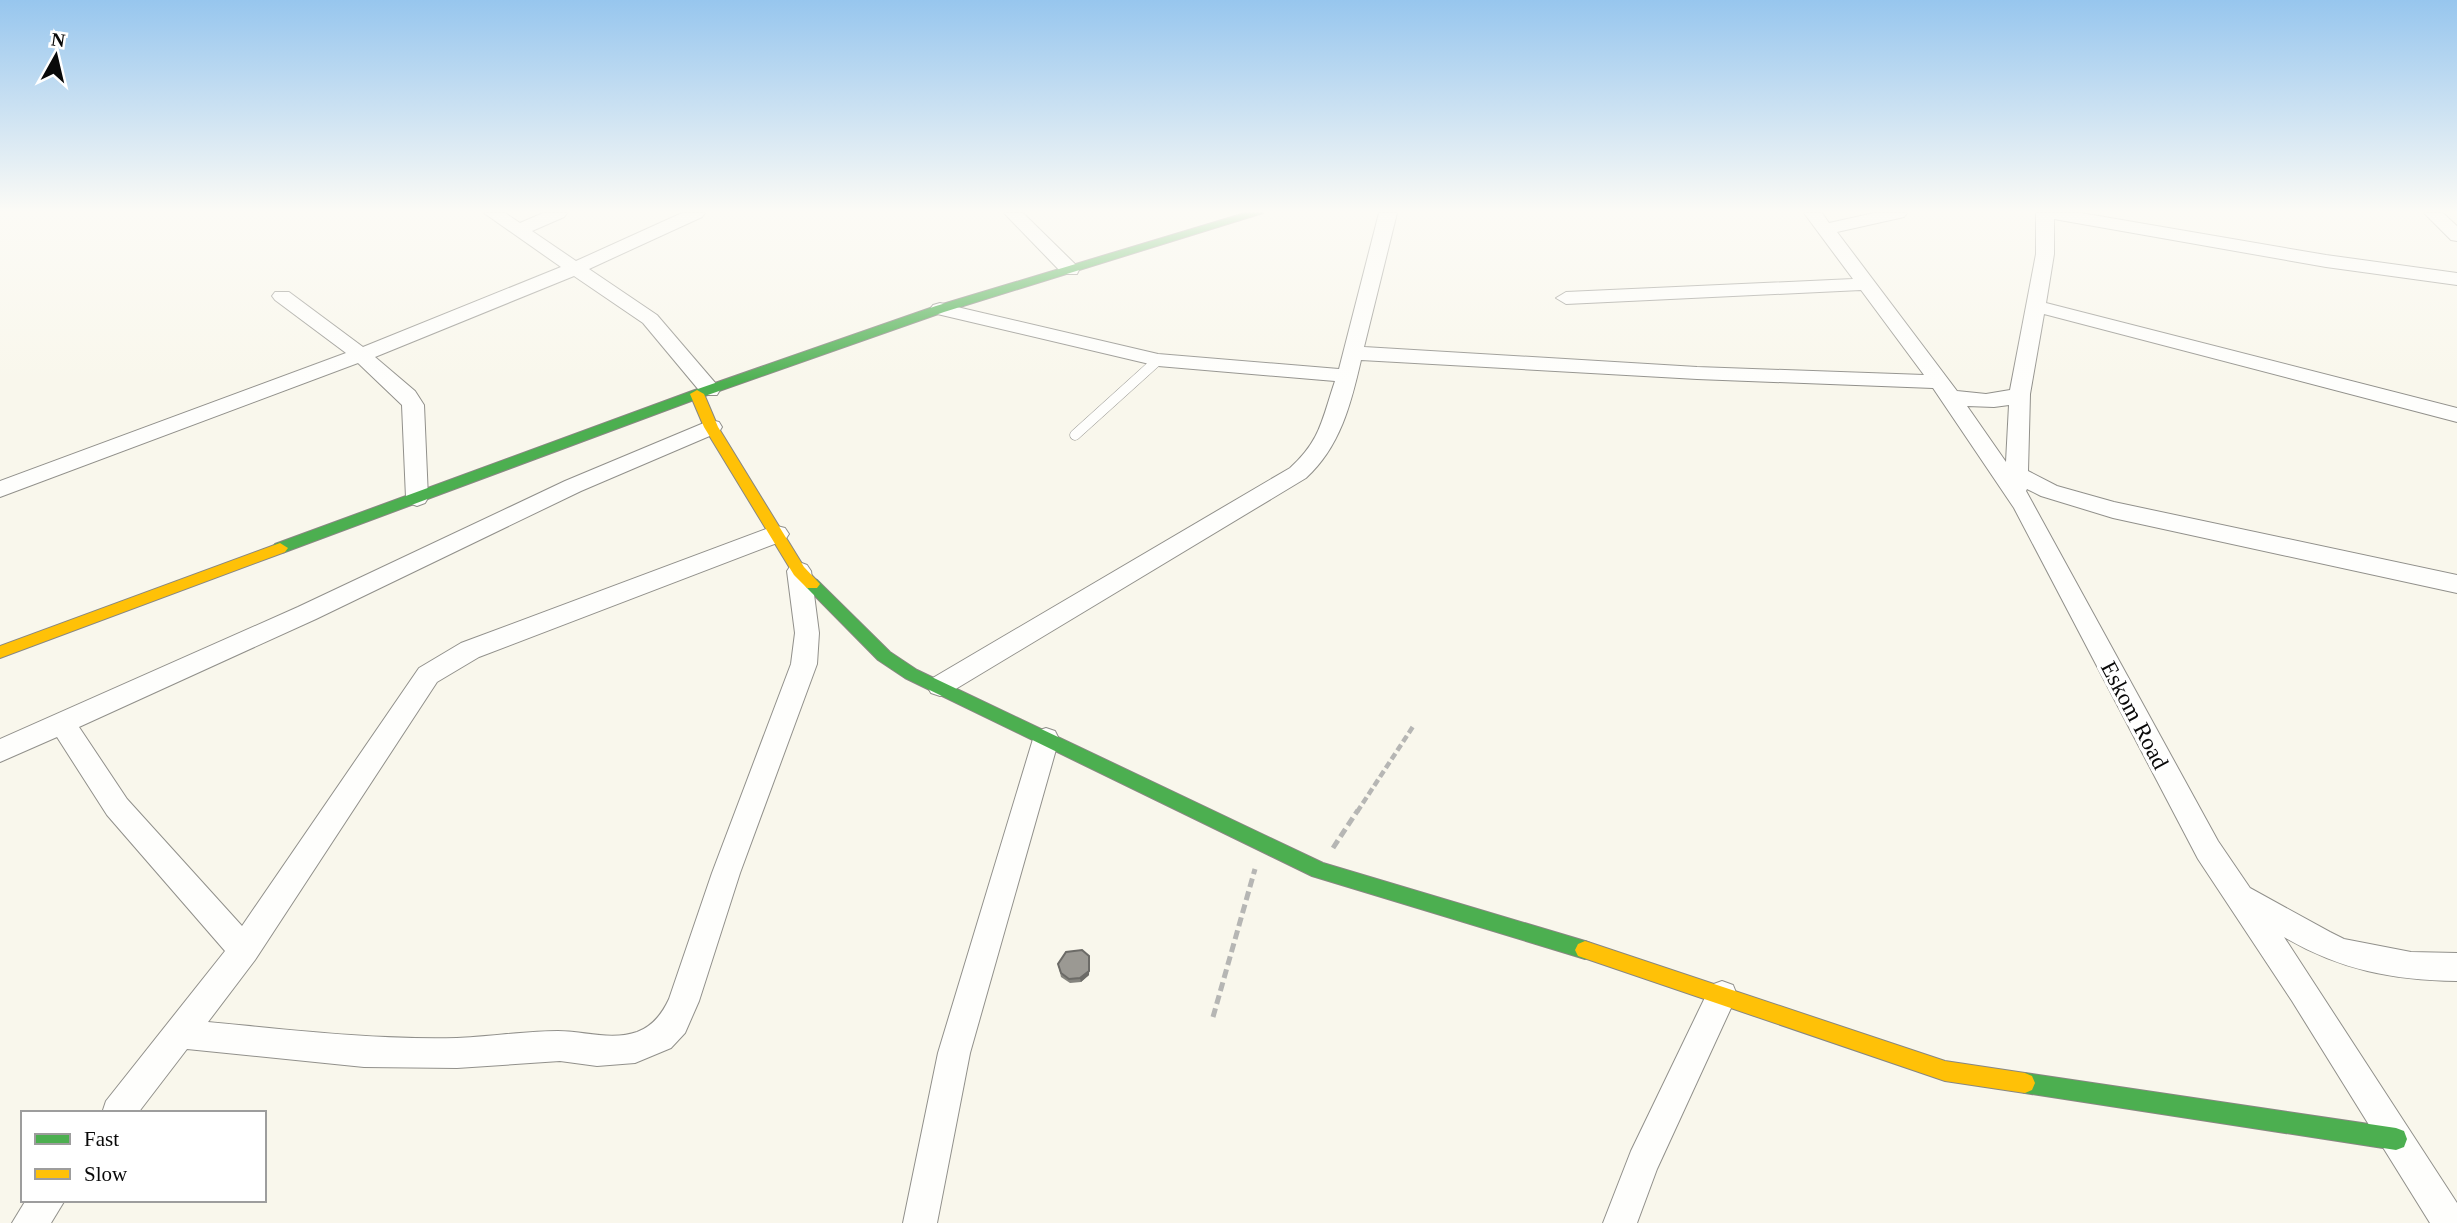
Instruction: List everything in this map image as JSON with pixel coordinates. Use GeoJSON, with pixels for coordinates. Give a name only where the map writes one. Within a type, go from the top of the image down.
{"type":"FeatureCollection","features":[{"type":"Feature","properties":{"kind":"street"},"geometry":{"type":"LineString","coordinates":[[0,489],[361,355],[571,270]]}},
{"type":"Feature","properties":{"kind":"street"},"geometry":{"type":"LineString","coordinates":[[576,270],[650,319],[704,392],[711,427],[799,571],[884,656],[911,674],[1262,843],[1319,870],[1647,969],[1841,1038],[1945,1071],[2002,1082],[2396,1139]]}},
{"type":"Feature","properties":{"kind":"street"},"geometry":{"type":"LineString","coordinates":[[0,652],[704,392],[940,309],[1070,270]]}},
{"type":"Feature","properties":{"kind":"street"},"geometry":{"type":"LineString","coordinates":[[940,686],[1298,473],[1316,457],[1326,441],[1348,376],[1374,270]]}},
{"type":"Feature","properties":{"kind":"street","name":"Eskom Road"},"geometry":{"type":"LineString","coordinates":[[1857,270],[2016,484],[2207,850],[2303,991],[2450,1223]]}},
{"type":"Feature","properties":{"kind":"street"},"geometry":{"type":"LineString","coordinates":[[2042,270],[2020,394],[2016,484],[2113,510],[2457,584]]}},
{"type":"Feature","properties":{"kind":"street"},"geometry":{"type":"LineString","coordinates":[[2392,270],[2457,279]]}},
{"type":"Feature","properties":{"kind":"street"},"geometry":{"type":"LineString","coordinates":[[1566,298],[1868,284]]}},
{"type":"Feature","properties":{"kind":"street"},"geometry":{"type":"LineString","coordinates":[[282,296],[400,387],[413,405],[417,498]]}},
{"type":"Feature","properties":{"kind":"street"},"geometry":{"type":"LineString","coordinates":[[2036,306],[2457,415]]}},
{"type":"Feature","properties":{"kind":"street"},"geometry":{"type":"LineString","coordinates":[[940,309],[1158,360],[1348,376]]}},
{"type":"Feature","properties":{"kind":"street"},"geometry":{"type":"LineString","coordinates":[[1353,352],[1945,389],[1984,403],[2020,394]]}},
{"type":"Feature","properties":{"kind":"street"},"geometry":{"type":"LineString","coordinates":[[0,751],[307,613],[573,486],[711,427]]}},
{"type":"Feature","properties":{"kind":"street"},"geometry":{"type":"LineString","coordinates":[[120,1111],[182,1034],[244,950],[428,675],[470,650],[777,534]]}},
{"type":"Feature","properties":{"kind":"street"},"geometry":{"type":"LineString","coordinates":[[182,1034],[364,1052],[457,1053],[561,1046],[597,1051],[635,1048],[660,1037],[674,1023],[684,1001],[726,873],[804,664],[807,633],[799,571]]}},
{"type":"Feature","properties":{"kind":"street"},"geometry":{"type":"LineString","coordinates":[[62,723],[117,807],[244,950]]}},
{"type":"Feature","properties":{"kind":"street"},"geometry":{"type":"LineString","coordinates":[[920,1223],[954,1053],[1046,739]]}},
{"type":"Feature","properties":{"kind":"street"},"geometry":{"type":"LineString","coordinates":[[2238,895],[2319,942],[2342,952],[2411,966],[2457,967]]}},
{"type":"Feature","properties":{"kind":"street"},"geometry":{"type":"LineString","coordinates":[[1620,1223],[1643,1163],[1723,995]]}},
{"type":"Feature","properties":{"kind":"street"},"geometry":{"type":"LineString","coordinates":[[29,1223],[46,1202]]}},
{"type":"Feature","properties":{"kind":"lane"},"geometry":{"type":"LineString","coordinates":[[1076,435],[1158,360]]}},
{"type":"Feature","properties":{"kind":"path"},"geometry":{"type":"LineString","coordinates":[[1319,870],[1413,725]]}},
{"type":"Feature","properties":{"kind":"path"},"geometry":{"type":"LineString","coordinates":[[1213,1017],[1262,843]]}},
{"type":"Feature","properties":{"kind":"building"},"geometry":{"type":"Polygon","coordinates":[[[1082,950],[1089,956],[1089,971],[1080,978],[1069,979],[1061,973],[1058,964],[1066,952],[1082,950]]]}},
{"type":"Feature","properties":{"kind":"traffic: fast"},"geometry":{"type":"LineString","coordinates":[[280,548],[697,394],[940,309],[1069,270]]}},
{"type":"Feature","properties":{"kind":"traffic: fast"},"geometry":{"type":"LineString","coordinates":[[812,584],[884,656],[911,674],[1319,870],[1585,950]]}},
{"type":"Feature","properties":{"kind":"traffic: fast"},"geometry":{"type":"LineString","coordinates":[[2025,1083],[2396,1139]]}},
{"type":"Feature","properties":{"kind":"traffic: slow"},"geometry":{"type":"LineString","coordinates":[[697,394],[711,427],[799,571],[812,584]]}},
{"type":"Feature","properties":{"kind":"traffic: slow"},"geometry":{"type":"LineString","coordinates":[[0,652],[280,548]]}},
{"type":"Feature","properties":{"kind":"traffic: slow"},"geometry":{"type":"LineString","coordinates":[[1585,950],[1945,1071],[2025,1083]]}}]}
